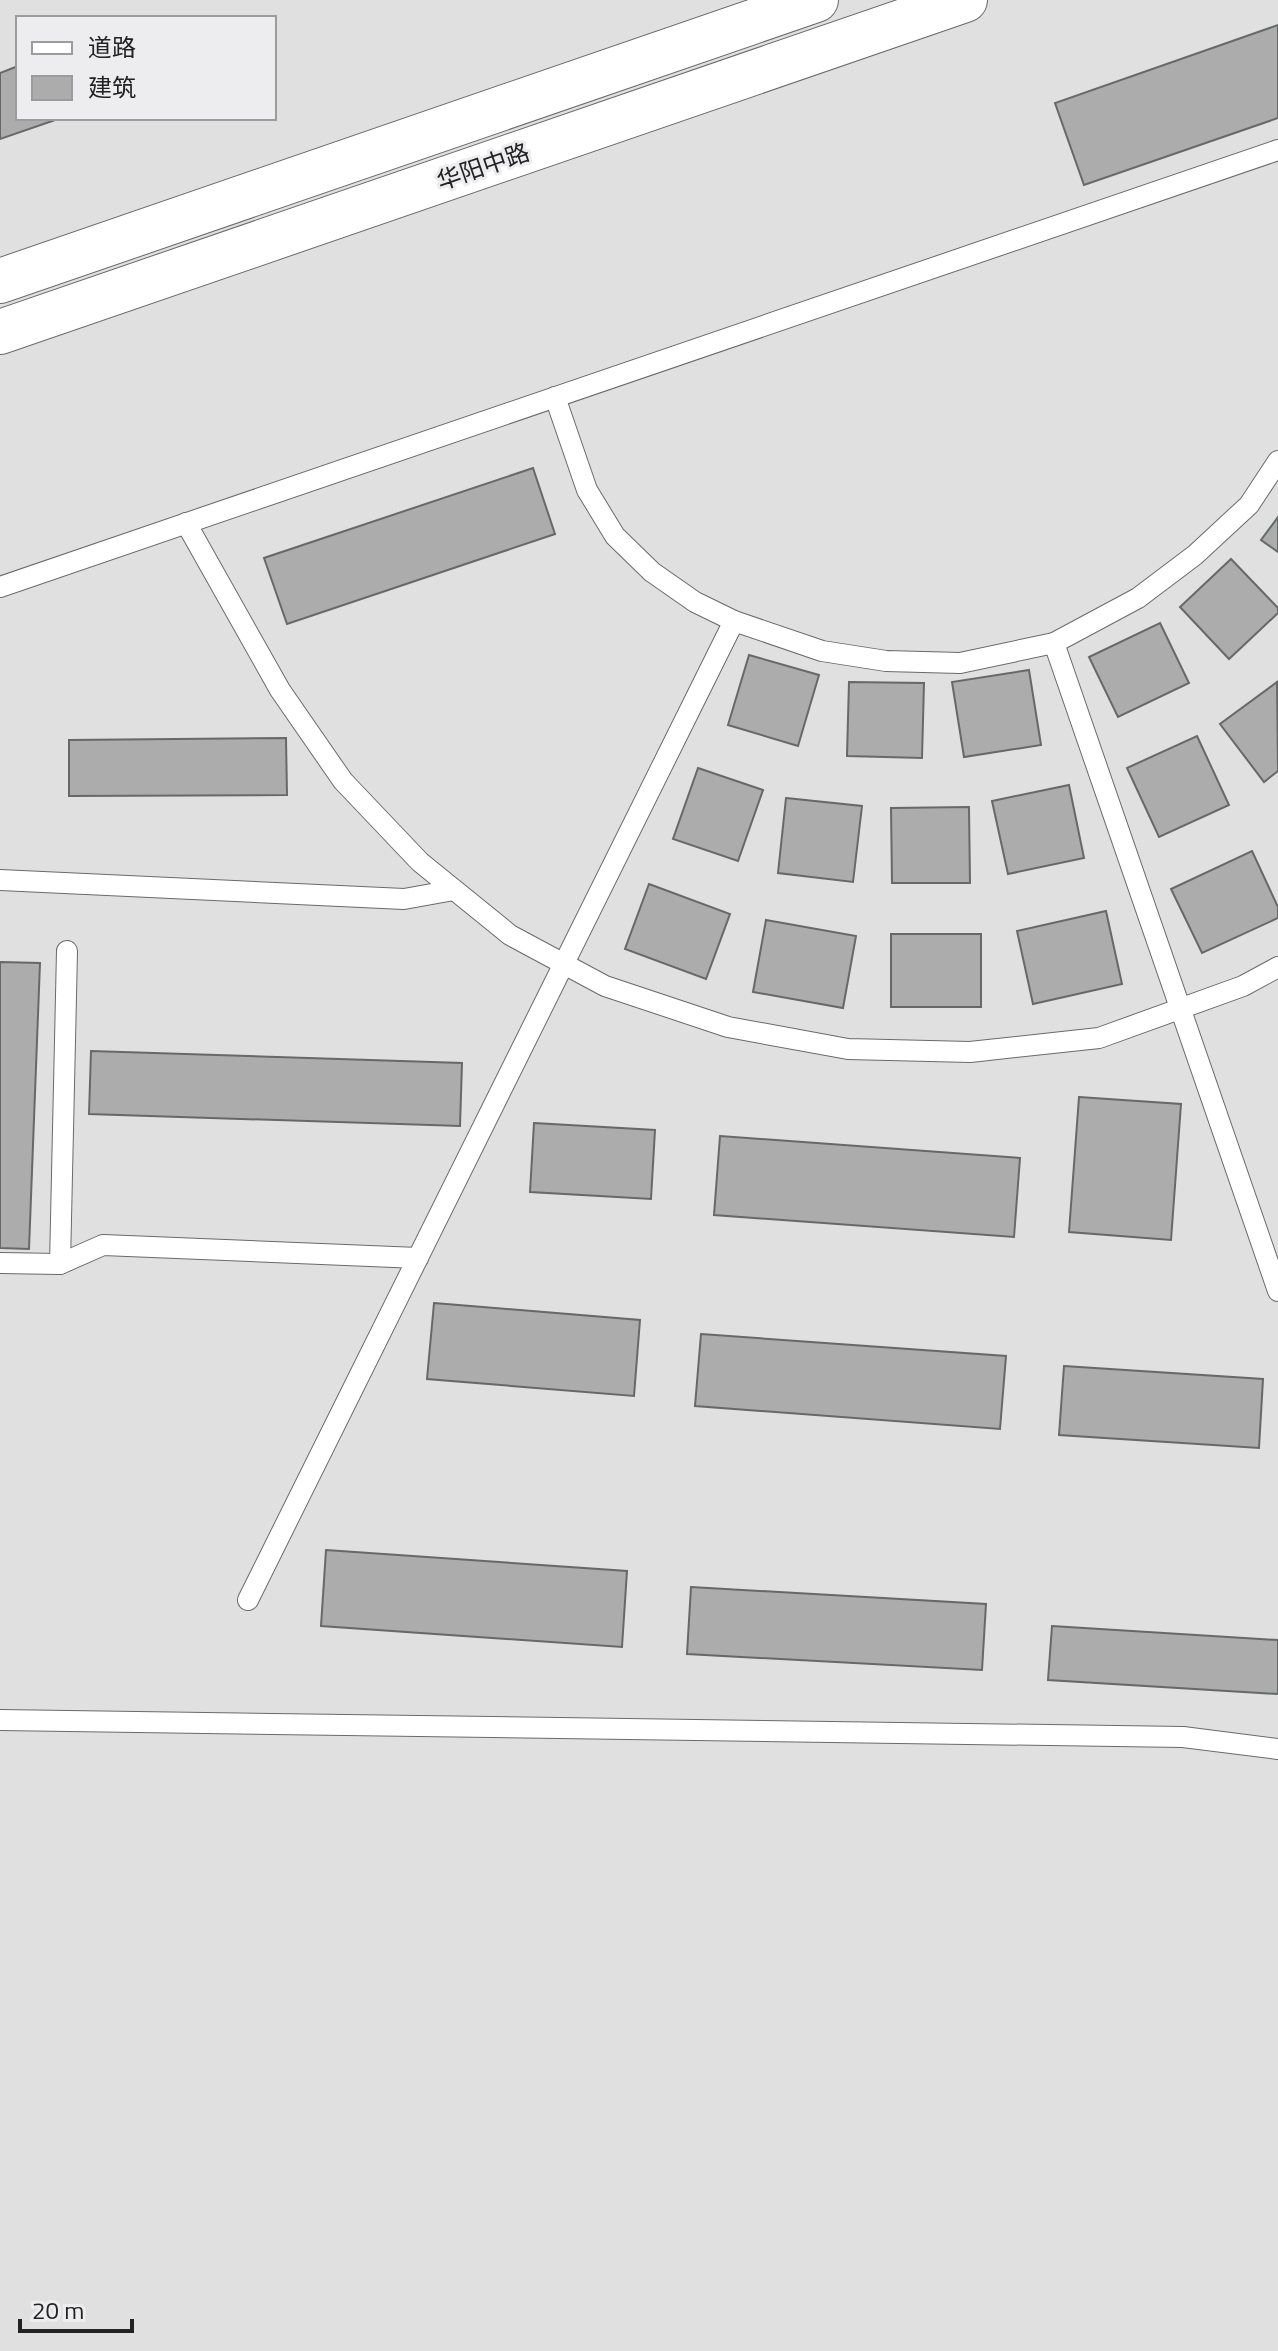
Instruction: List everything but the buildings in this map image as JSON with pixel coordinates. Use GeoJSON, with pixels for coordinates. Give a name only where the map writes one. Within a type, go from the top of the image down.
{"type":"FeatureCollection","features":[{"type":"Feature","properties":{"kind":"main road","name":"华阳中路"},"geometry":{"type":"LineString","coordinates":[[0,281],[816,0]]}},
{"type":"Feature","properties":{"kind":"main road","name":"华阳中路"},"geometry":{"type":"LineString","coordinates":[[0,332],[965,0]]}},
{"type":"Feature","properties":{"kind":"lane"},"geometry":{"type":"LineString","coordinates":[[0,587],[1278,150]]}},
{"type":"Feature","properties":{"kind":"lane"},"geometry":{"type":"LineString","coordinates":[[555,397],[587,490],[615,536],[652,572],[695,602],[734,621],[822,651],[886,661],[960,663],[1054,643],[1138,598],[1195,555],[1249,505],[1278,461]]}},
{"type":"Feature","properties":{"kind":"lane"},"geometry":{"type":"LineString","coordinates":[[186,523],[280,690],[343,781],[420,862],[510,935],[605,986],[728,1027],[848,1049],[970,1052],[1099,1038],[1243,986],[1278,967]]}},
{"type":"Feature","properties":{"kind":"lane"},"geometry":{"type":"LineString","coordinates":[[248,1600],[734,621]]}},
{"type":"Feature","properties":{"kind":"lane"},"geometry":{"type":"LineString","coordinates":[[1054,643],[1278,1291]]}},
{"type":"Feature","properties":{"kind":"lane"},"geometry":{"type":"LineString","coordinates":[[0,880],[404,899],[454,890]]}},
{"type":"Feature","properties":{"kind":"lane"},"geometry":{"type":"LineString","coordinates":[[60,1264],[67,951]]}},
{"type":"Feature","properties":{"kind":"lane"},"geometry":{"type":"LineString","coordinates":[[0,1263],[60,1264],[103,1245],[418,1258]]}},
{"type":"Feature","properties":{"kind":"lane"},"geometry":{"type":"LineString","coordinates":[[0,1720],[1183,1737],[1278,1749]]}}]}
